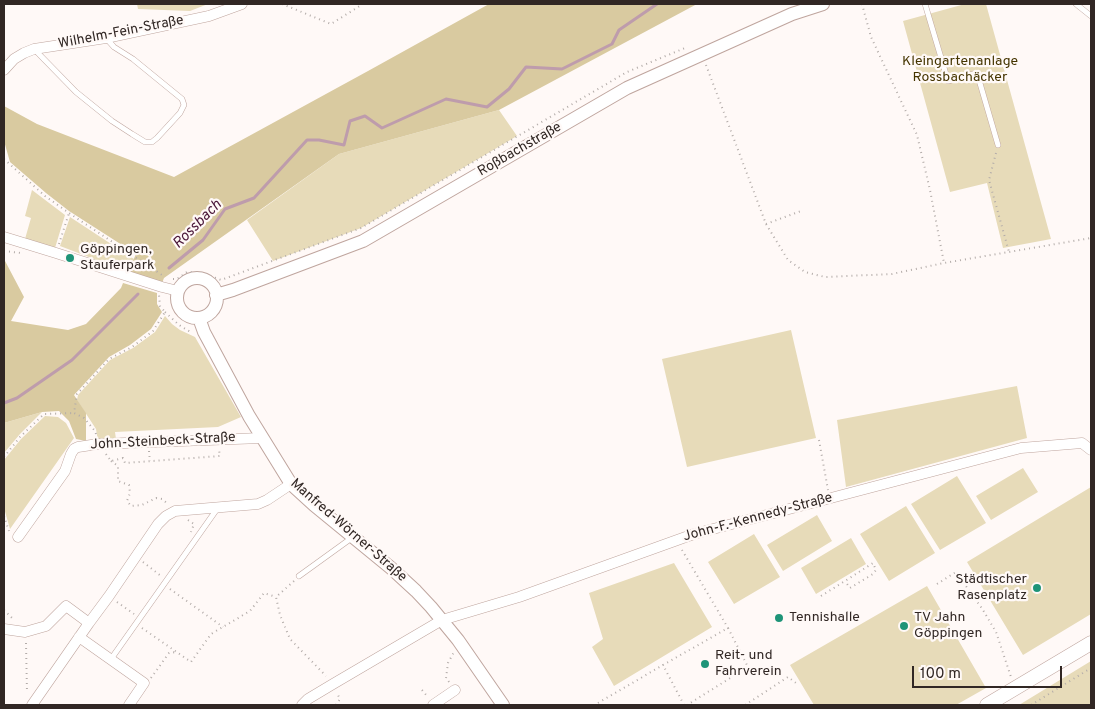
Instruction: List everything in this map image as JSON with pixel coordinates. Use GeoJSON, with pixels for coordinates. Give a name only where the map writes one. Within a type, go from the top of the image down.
{"type":"FeatureCollection","features":[{"type":"Feature","properties":{"kind":"main road"},"geometry":{"type":"LineString","coordinates":[[986,705],[1091,642]]}},
{"type":"Feature","properties":{"kind":"street","name":"Wilhelm-Fein-Straße"},"geometry":{"type":"LineString","coordinates":[[4,70],[14,59],[34,49],[106,38],[209,16],[242,4]]}},
{"type":"Feature","properties":{"kind":"street","name":"Roßbachstraße"},"geometry":{"type":"LineString","coordinates":[[216,296],[363,241],[627,88],[792,14],[823,4]]}},
{"type":"Feature","properties":{"kind":"street"},"geometry":{"type":"LineString","coordinates":[[4,238],[164,283],[178,291]]}},
{"type":"Feature","properties":{"kind":"street"},"geometry":{"type":"LineString","coordinates":[[193,279],[205,280],[214,289],[216,296],[214,308],[205,316],[199,318],[186,315],[178,304],[177,297],[182,285],[193,279]]}},
{"type":"Feature","properties":{"kind":"street","name":"Manfred-Wörner-Straße"},"geometry":{"type":"LineString","coordinates":[[199,318],[204,332],[249,416],[290,484],[416,591],[431,606],[503,705]]}},
{"type":"Feature","properties":{"kind":"street","name":"John-Steinbeck-Straße"},"geometry":{"type":"LineString","coordinates":[[18,536],[65,471],[71,454],[78,447],[98,444],[262,438]]}},
{"type":"Feature","properties":{"kind":"street","name":"John-F.-Kennedy-Straße"},"geometry":{"type":"LineString","coordinates":[[302,705],[332,684],[442,620],[518,597],[694,534],[1021,448],[1087,443],[1091,450]]}},
{"type":"Feature","properties":{"kind":"street"},"geometry":{"type":"LineString","coordinates":[[30,701],[109,596],[158,524],[166,516],[175,511],[258,504],[290,484]]}},
{"type":"Feature","properties":{"kind":"street"},"geometry":{"type":"LineString","coordinates":[[4,629],[25,632],[46,626],[66,606],[89,623]]}},
{"type":"Feature","properties":{"kind":"street"},"geometry":{"type":"LineString","coordinates":[[79,637],[144,683],[129,705]]}},
{"type":"Feature","properties":{"kind":"street"},"geometry":{"type":"LineString","coordinates":[[433,705],[455,690]]}},
{"type":"Feature","properties":{"kind":"lane"},"geometry":{"type":"LineString","coordinates":[[925,4],[948,81],[977,73],[998,145]]}},
{"type":"Feature","properties":{"kind":"lane"},"geometry":{"type":"LineString","coordinates":[[1076,4],[1091,16]]}},
{"type":"Feature","properties":{"kind":"lane"},"geometry":{"type":"LineString","coordinates":[[34,49],[76,92],[112,121],[145,142],[152,142],[158,138],[180,113],[184,105],[182,99],[106,38]]}},
{"type":"Feature","properties":{"kind":"lane"},"geometry":{"type":"LineString","coordinates":[[111,660],[218,507]]}},
{"type":"Feature","properties":{"kind":"lane"},"geometry":{"type":"LineString","coordinates":[[299,576],[353,537]]}},
{"type":"Feature","properties":{"kind":"path"},"geometry":{"type":"LineString","coordinates":[[282,4],[331,24],[363,4]]}},
{"type":"Feature","properties":{"kind":"path"},"geometry":{"type":"LineString","coordinates":[[862,4],[872,37],[917,135],[944,263]]}},
{"type":"Feature","properties":{"kind":"path"},"geometry":{"type":"LineString","coordinates":[[164,283],[177,279],[188,272],[203,272],[221,280],[361,228],[626,72],[689,47]]}},
{"type":"Feature","properties":{"kind":"path"},"geometry":{"type":"LineString","coordinates":[[702,54],[766,224],[788,260],[805,272],[825,277],[892,274],[944,263],[1091,238]]}},
{"type":"Feature","properties":{"kind":"path"},"geometry":{"type":"LineString","coordinates":[[998,145],[989,180],[1009,252]]}},
{"type":"Feature","properties":{"kind":"path"},"geometry":{"type":"LineString","coordinates":[[4,159],[45,196],[164,283]]}},
{"type":"Feature","properties":{"kind":"path"},"geometry":{"type":"LineString","coordinates":[[766,224],[802,211]]}},
{"type":"Feature","properties":{"kind":"path"},"geometry":{"type":"LineString","coordinates":[[56,253],[68,213]]}},
{"type":"Feature","properties":{"kind":"path"},"geometry":{"type":"LineString","coordinates":[[164,283],[159,296],[160,306],[179,325],[188,331],[194,334],[204,332]]}},
{"type":"Feature","properties":{"kind":"path"},"geometry":{"type":"LineString","coordinates":[[74,413],[77,394],[109,358],[132,347],[153,331],[165,312]]}},
{"type":"Feature","properties":{"kind":"path"},"geometry":{"type":"LineString","coordinates":[[4,457],[20,437],[44,414],[74,413],[84,418],[95,431],[98,444],[111,461],[118,466],[118,481],[130,485],[127,501],[131,506],[142,506],[156,498],[162,499],[167,502],[171,513],[179,523],[189,520],[194,524],[189,538],[193,542]]}},
{"type":"Feature","properties":{"kind":"path"},"geometry":{"type":"LineString","coordinates":[[819,440],[829,499]]}},
{"type":"Feature","properties":{"kind":"path"},"geometry":{"type":"LineString","coordinates":[[111,461],[123,458],[125,463],[220,456]]}},
{"type":"Feature","properties":{"kind":"path"},"geometry":{"type":"LineString","coordinates":[[4,516],[9,531],[18,536]]}},
{"type":"Feature","properties":{"kind":"path"},"geometry":{"type":"LineString","coordinates":[[663,665],[685,705],[748,666],[677,541]]}},
{"type":"Feature","properties":{"kind":"path"},"geometry":{"type":"LineString","coordinates":[[136,557],[165,582],[224,627]]}},
{"type":"Feature","properties":{"kind":"path"},"geometry":{"type":"LineString","coordinates":[[821,596],[845,581],[874,563],[876,570],[873,574],[850,588],[845,581]]}},
{"type":"Feature","properties":{"kind":"path"},"geometry":{"type":"LineString","coordinates":[[937,584],[956,572],[996,632],[1011,677]]}},
{"type":"Feature","properties":{"kind":"path"},"geometry":{"type":"LineString","coordinates":[[276,597],[299,576]]}},
{"type":"Feature","properties":{"kind":"path"},"geometry":{"type":"LineString","coordinates":[[109,596],[176,652],[191,662],[211,634],[250,611],[264,593],[276,597]]}},
{"type":"Feature","properties":{"kind":"path"},"geometry":{"type":"LineString","coordinates":[[276,597],[280,615],[290,639],[325,674],[332,684],[340,699],[336,705]]}},
{"type":"Feature","properties":{"kind":"path"},"geometry":{"type":"LineString","coordinates":[[598,703],[728,628]]}},
{"type":"Feature","properties":{"kind":"path"},"geometry":{"type":"LineString","coordinates":[[25,632],[30,701]]}},
{"type":"Feature","properties":{"kind":"path"},"geometry":{"type":"LineString","coordinates":[[455,690],[446,678],[448,663],[453,652],[461,645]]}},
{"type":"Feature","properties":{"kind":"path"},"geometry":{"type":"LineString","coordinates":[[144,683],[149,682],[170,653],[176,652]]}},
{"type":"Feature","properties":{"kind":"path"},"geometry":{"type":"LineString","coordinates":[[1031,705],[1091,668]]}},
{"type":"Feature","properties":{"kind":"path"},"geometry":{"type":"LineString","coordinates":[[745,705],[788,677],[796,683]]}},
{"type":"Feature","properties":{"kind":"green space"},"geometry":{"type":"Polygon","coordinates":[[[137,4],[208,4],[190,11],[138,9],[137,4]]]}},
{"type":"Feature","properties":{"kind":"green space","name":"Kleingartenanlage Rossbachäcker"},"geometry":{"type":"Polygon","coordinates":[[[965,4],[986,4],[1051,239],[1003,248],[987,183],[950,192],[903,21],[965,4]]]}},
{"type":"Feature","properties":{"kind":"green space"},"geometry":{"type":"Polygon","coordinates":[[[499,110],[517,136],[361,228],[273,261],[247,220],[339,154],[499,110]]]}},
{"type":"Feature","properties":{"kind":"green space"},"geometry":{"type":"Polygon","coordinates":[[[32,190],[65,215],[55,248],[25,239],[31,218],[25,216],[32,190]]]}},
{"type":"Feature","properties":{"kind":"green space"},"geometry":{"type":"Polygon","coordinates":[[[70,217],[134,259],[128,272],[60,246],[70,217]]]}},
{"type":"Feature","properties":{"kind":"green space"},"geometry":{"type":"Polygon","coordinates":[[[165,316],[180,330],[195,337],[241,417],[218,427],[115,432],[116,439],[98,441],[96,429],[77,400],[78,395],[110,360],[133,348],[155,332],[165,316]]]}},
{"type":"Feature","properties":{"kind":"green space"},"geometry":{"type":"Polygon","coordinates":[[[791,330],[816,438],[687,467],[662,359],[791,330]]]}},
{"type":"Feature","properties":{"kind":"green space"},"geometry":{"type":"Polygon","coordinates":[[[1017,386],[1027,438],[846,487],[837,420],[1017,386]]]}},
{"type":"Feature","properties":{"kind":"green space"},"geometry":{"type":"Polygon","coordinates":[[[42,412],[20,434],[4,453],[4,423],[42,412]]]}},
{"type":"Feature","properties":{"kind":"green space"},"geometry":{"type":"Polygon","coordinates":[[[45,416],[58,417],[66,423],[74,438],[10,529],[4,508],[4,460],[21,439],[45,416]]]}},
{"type":"Feature","properties":{"kind":"green space"},"geometry":{"type":"Polygon","coordinates":[[[1023,468],[1038,492],[991,520],[976,496],[1023,468]]]}},
{"type":"Feature","properties":{"kind":"green space"},"geometry":{"type":"Polygon","coordinates":[[[957,476],[986,523],[940,550],[911,504],[957,476]]]}},
{"type":"Feature","properties":{"kind":"green space","name":"Städtischer Rasenplatz"},"geometry":{"type":"Polygon","coordinates":[[[1091,487],[1091,614],[1023,655],[967,562],[1091,487]]]}},
{"type":"Feature","properties":{"kind":"green space"},"geometry":{"type":"Polygon","coordinates":[[[906,506],[935,553],[889,581],[860,534],[906,506]]]}},
{"type":"Feature","properties":{"kind":"green space"},"geometry":{"type":"Polygon","coordinates":[[[817,515],[832,541],[783,571],[767,545],[817,515]]]}},
{"type":"Feature","properties":{"kind":"green space"},"geometry":{"type":"Polygon","coordinates":[[[754,534],[780,577],[734,604],[708,562],[754,534]]]}},
{"type":"Feature","properties":{"kind":"green space"},"geometry":{"type":"Polygon","coordinates":[[[851,538],[866,564],[816,594],[801,568],[851,538]]]}},
{"type":"Feature","properties":{"kind":"green space"},"geometry":{"type":"Polygon","coordinates":[[[674,563],[712,627],[614,686],[592,647],[603,639],[589,593],[674,563]]]}},
{"type":"Feature","properties":{"kind":"green space","name":"TV Jahn Göppingen"},"geometry":{"type":"Polygon","coordinates":[[[927,586],[986,688],[956,705],[814,705],[790,665],[927,586]]]}},
{"type":"Feature","properties":{"kind":"green space"},"geometry":{"type":"Polygon","coordinates":[[[1091,661],[1091,705],[1019,705],[1091,661]]]}},
{"type":"Feature","properties":{"kind":"shaded area"},"geometry":{"type":"Polygon","coordinates":[[[489,4],[697,4],[499,110],[339,154],[164,278],[162,283],[128,272],[136,254],[69,211],[10,162],[4,141],[4,106],[37,124],[174,177],[489,4]]]}},
{"type":"Feature","properties":{"kind":"shaded area"},"geometry":{"type":"Polygon","coordinates":[[[4,259],[24,297],[11,321],[68,330],[86,324],[121,288],[123,283],[157,293],[157,304],[162,312],[151,329],[130,345],[109,357],[74,395],[86,413],[86,441],[76,439],[69,421],[59,411],[42,412],[4,423],[4,259]]]}},
{"type":"Feature","properties":{"kind":"waterway","name":"Rossbach"},"geometry":{"type":"LineString","coordinates":[[169,268],[203,240],[225,209],[254,198],[307,140],[319,140],[344,145],[350,121],[365,116],[382,128],[446,99],[487,107],[509,89],[526,67],[562,69],[612,44],[619,30],[657,4]]}},
{"type":"Feature","properties":{"kind":"waterway","name":"Rossbach"},"geometry":{"type":"LineString","coordinates":[[4,403],[17,398],[72,360],[138,294]]}},
{"type":"Feature","properties":{"kind":"place","name":"Göppingen, Stauferpark"},"geometry":{"type":"Point","coordinates":[70,258]}},
{"type":"Feature","properties":{"kind":"place","name":"Städtischer Rasenplatz"},"geometry":{"type":"Point","coordinates":[1037,588]}},
{"type":"Feature","properties":{"kind":"place","name":"Tennishalle"},"geometry":{"type":"Point","coordinates":[779,618]}},
{"type":"Feature","properties":{"kind":"place","name":"TV Jahn Göppingen"},"geometry":{"type":"Point","coordinates":[904,626]}},
{"type":"Feature","properties":{"kind":"place","name":"Reit- und Fahrverein"},"geometry":{"type":"Point","coordinates":[705,664]}}]}
